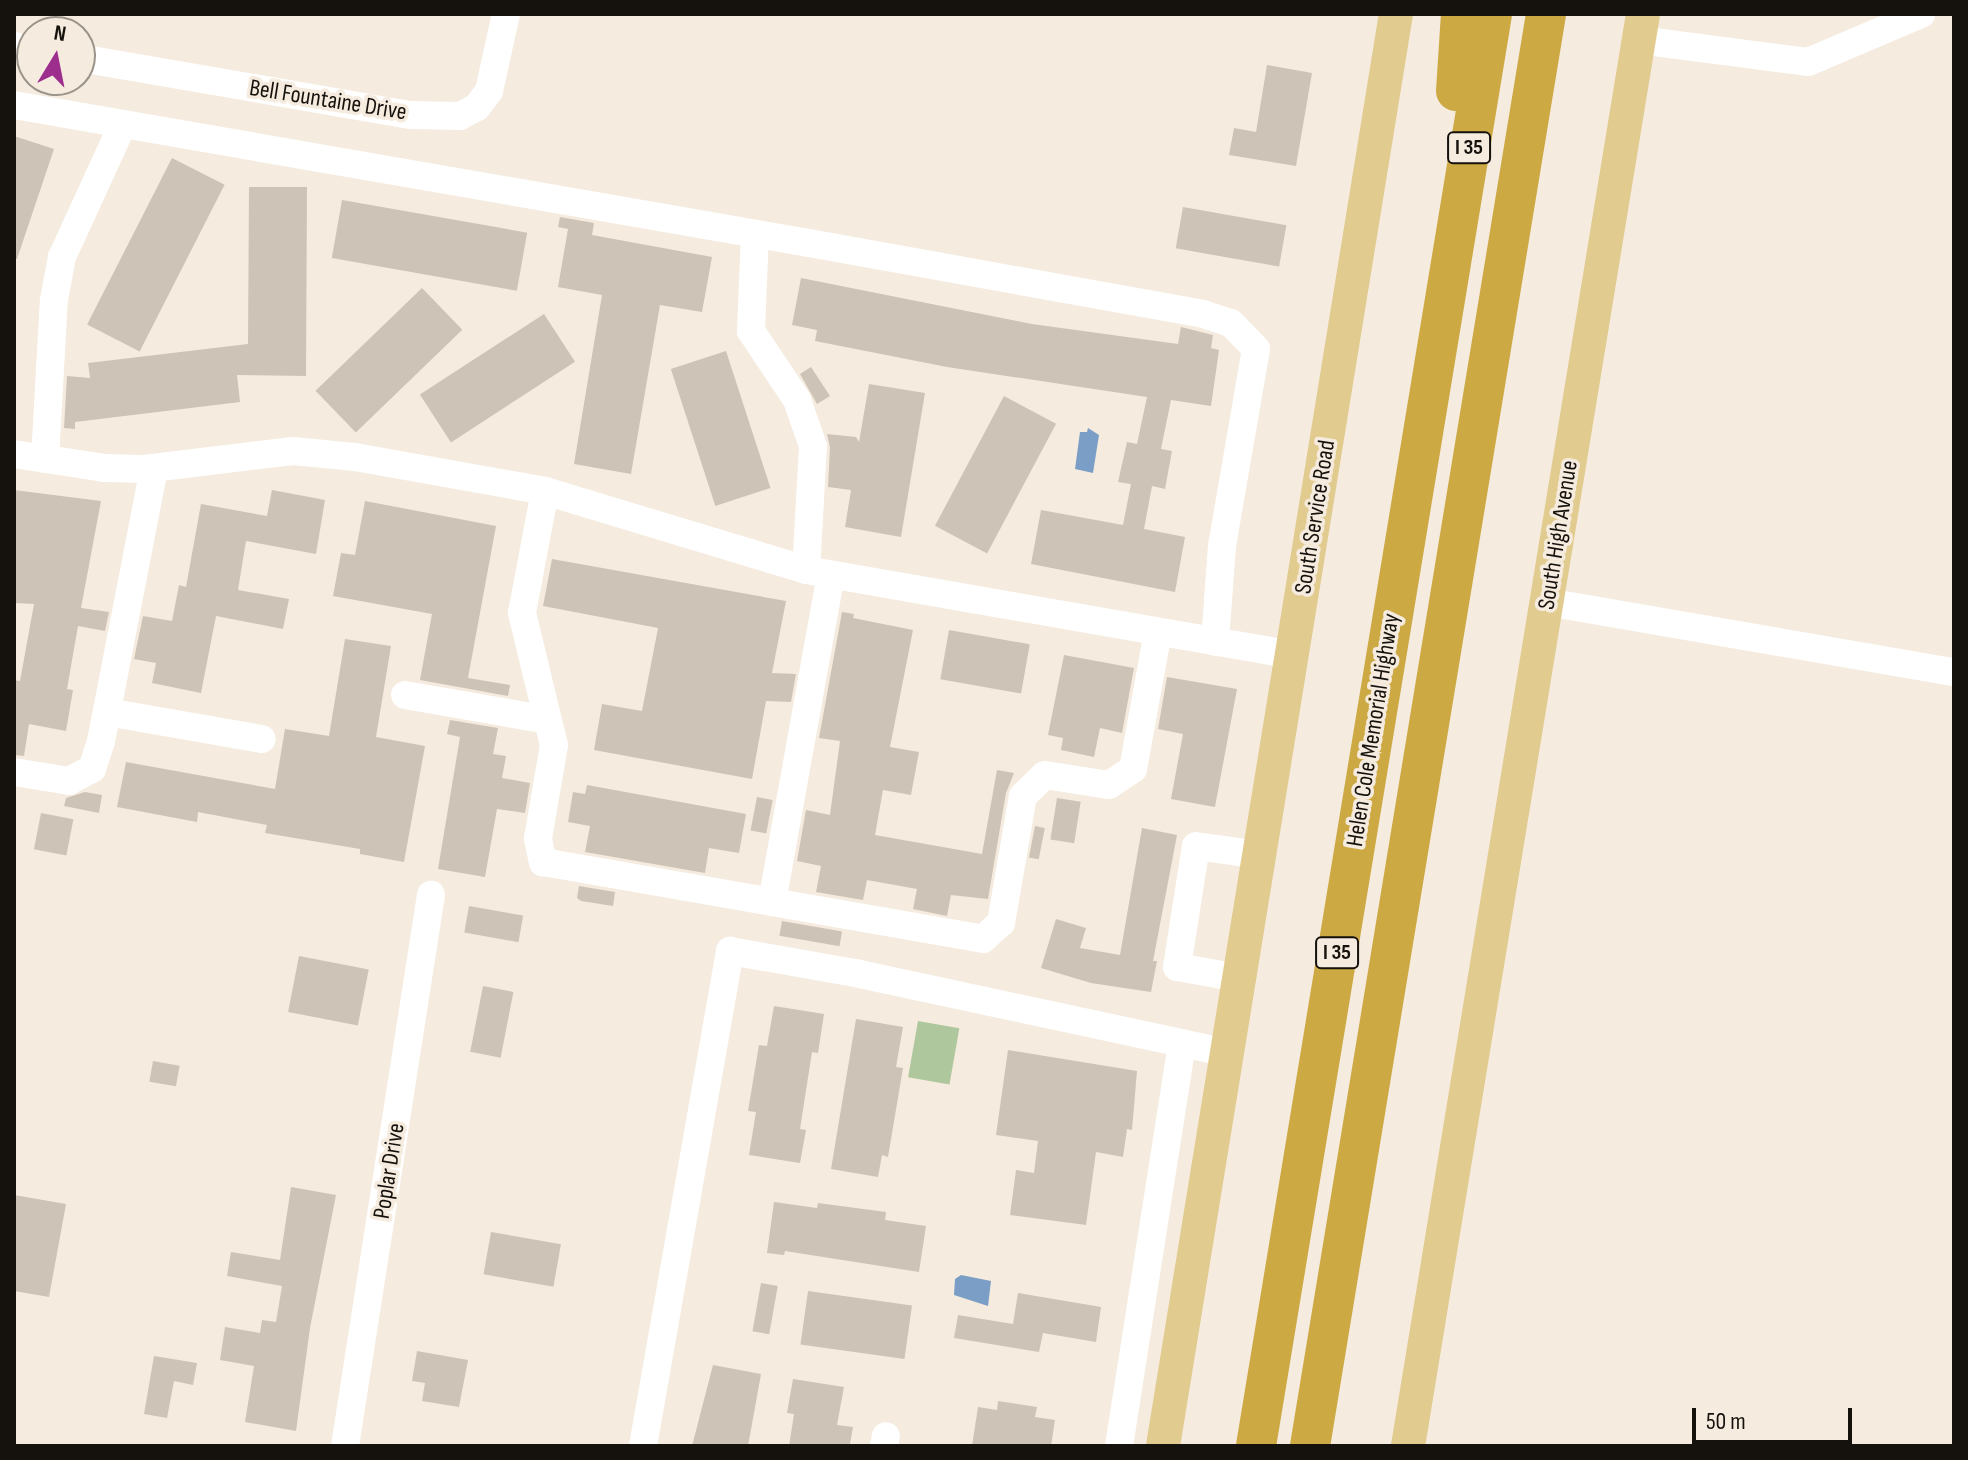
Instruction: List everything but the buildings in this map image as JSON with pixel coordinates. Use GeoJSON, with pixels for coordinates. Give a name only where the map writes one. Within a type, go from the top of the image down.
{"type":"FeatureCollection","features":[{"type":"Feature","properties":{"kind":"highway"},"geometry":{"type":"LineString","coordinates":[[1446,283],[1461,14]]}},
{"type":"Feature","properties":{"kind":"highway","name":"Helen Cole Memorial Highway"},"geometry":{"type":"LineString","coordinates":[[1256,1446],[1492,14]]}},
{"type":"Feature","properties":{"kind":"highway","name":"I 35"},"geometry":{"type":"LineString","coordinates":[[1310,1446],[1546,14]]}},
{"type":"Feature","properties":{"kind":"main road","name":"South Service Road"},"geometry":{"type":"LineString","coordinates":[[1163,1446],[1396,14]]}},
{"type":"Feature","properties":{"kind":"main road","name":"South High Avenue"},"geometry":{"type":"LineString","coordinates":[[1408,1446],[1641,27]]}},
{"type":"Feature","properties":{"kind":"street","name":"Bell Fountaine Drive"},"geometry":{"type":"LineString","coordinates":[[96,61],[411,115],[460,116],[477,107],[489,91],[506,14]]}},
{"type":"Feature","properties":{"kind":"street"},"geometry":{"type":"LineString","coordinates":[[1641,27],[1808,62],[1921,14]]}},
{"type":"Feature","properties":{"kind":"street"},"geometry":{"type":"LineString","coordinates":[[14,105],[1203,314],[1231,323],[1256,349],[1222,546],[1215,642]]}},
{"type":"Feature","properties":{"kind":"street"},"geometry":{"type":"LineString","coordinates":[[45,459],[54,300],[62,257],[123,124]]}},
{"type":"Feature","properties":{"kind":"street"},"geometry":{"type":"LineString","coordinates":[[755,234],[751,331],[797,400],[813,446],[818,573],[772,902]]}},
{"type":"Feature","properties":{"kind":"street"},"geometry":{"type":"LineString","coordinates":[[14,454],[104,468],[154,469],[310,451],[545,491],[818,573],[1292,655]]}},
{"type":"Feature","properties":{"kind":"street"},"geometry":{"type":"LineString","coordinates":[[14,772],[69,781],[92,769],[107,712],[154,469]]}},
{"type":"Feature","properties":{"kind":"street"},"geometry":{"type":"LineString","coordinates":[[545,491],[522,613],[554,745],[538,839],[543,862],[983,939],[1001,923],[1023,796],[1045,775],[1109,785],[1133,769],[1158,632]]}},
{"type":"Feature","properties":{"kind":"street"},"geometry":{"type":"LineString","coordinates":[[1547,602],[1954,672]]}},
{"type":"Feature","properties":{"kind":"street"},"geometry":{"type":"LineString","coordinates":[[405,695],[548,720]]}},
{"type":"Feature","properties":{"kind":"street"},"geometry":{"type":"LineString","coordinates":[[107,712],[262,739]]}},
{"type":"Feature","properties":{"kind":"street"},"geometry":{"type":"LineString","coordinates":[[1239,978],[1177,967],[1196,846],[1260,855]]}},
{"type":"Feature","properties":{"kind":"street","name":"Poplar Drive"},"geometry":{"type":"LineString","coordinates":[[345,1446],[431,895]]}},
{"type":"Feature","properties":{"kind":"street"},"geometry":{"type":"LineString","coordinates":[[643,1446],[730,951],[855,973],[1182,1044],[1231,1036]]}},
{"type":"Feature","properties":{"kind":"street"},"geometry":{"type":"LineString","coordinates":[[1119,1446],[1182,1044]]}},
{"type":"Feature","properties":{"kind":"green space"},"geometry":{"type":"Polygon","coordinates":[[[918,1021],[959,1028],[949,1084],[908,1077],[918,1021]]]}},
{"type":"Feature","properties":{"kind":"water"},"geometry":{"type":"Polygon","coordinates":[[[1088,428],[1099,435],[1093,473],[1075,469],[1080,432],[1087,432],[1088,428]]]}},
{"type":"Feature","properties":{"kind":"water"},"geometry":{"type":"Polygon","coordinates":[[[961,1275],[991,1281],[988,1306],[954,1295],[955,1279],[961,1275]]]}}]}
